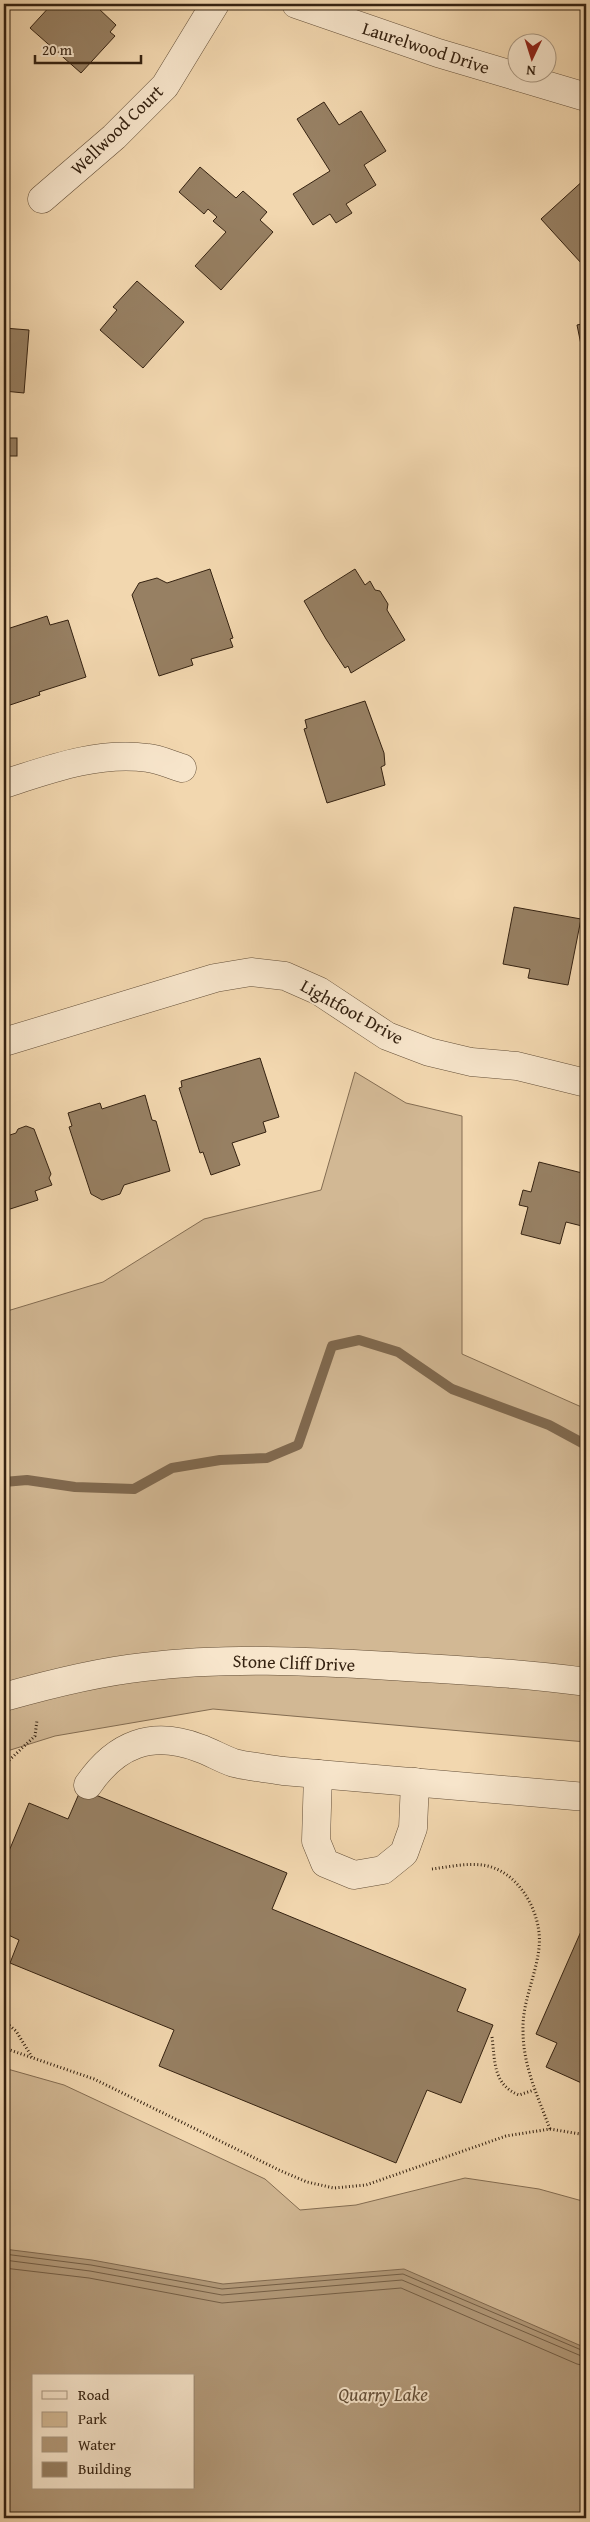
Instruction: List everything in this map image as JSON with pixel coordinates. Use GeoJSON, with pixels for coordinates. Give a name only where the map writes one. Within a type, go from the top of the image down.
{"type":"FeatureCollection","features":[{"type":"Feature","properties":{"kind":"street","name":"Wellwood Court"},"geometry":{"type":"LineString","coordinates":[[42,199],[114,137],[164,86],[215,4]]}},
{"type":"Feature","properties":{"kind":"street","name":"Laurelwood Drive"},"geometry":{"type":"LineString","coordinates":[[296,4],[438,53],[586,97]]}},
{"type":"Feature","properties":{"kind":"street"},"geometry":{"type":"LineString","coordinates":[[4,784],[59,766],[111,756],[150,758],[182,768]]}},
{"type":"Feature","properties":{"kind":"street","name":"Lightfoot Drive"},"geometry":{"type":"LineString","coordinates":[[4,1042],[215,978],[251,972],[285,976],[319,991],[387,1036],[429,1052],[471,1062],[517,1066],[586,1083]]}},
{"type":"Feature","properties":{"kind":"street","name":"Stone Cliff Drive"},"geometry":{"type":"LineString","coordinates":[[4,1697],[55,1683],[143,1667],[218,1660],[322,1662],[453,1670],[586,1682]]}},
{"type":"Feature","properties":{"kind":"street"},"geometry":{"type":"LineString","coordinates":[[88,1785],[97,1772],[117,1754],[140,1741],[165,1738],[198,1747],[234,1762],[283,1771],[586,1797]]}},
{"type":"Feature","properties":{"kind":"street"},"geometry":{"type":"LineString","coordinates":[[318,1774],[316,1841],[325,1862],[354,1874],[383,1870],[404,1853],[412,1828],[415,1782]]}},
{"type":"Feature","properties":{"kind":"path"},"geometry":{"type":"LineString","coordinates":[[4,1765],[36,1736],[37,1719]]}},
{"type":"Feature","properties":{"kind":"path"},"geometry":{"type":"LineString","coordinates":[[427,1870],[481,1864],[499,1869],[515,1882],[527,1898],[538,1931],[539,1947],[524,2009],[524,2049],[534,2090],[550,2130]]}},
{"type":"Feature","properties":{"kind":"path"},"geometry":{"type":"LineString","coordinates":[[4,2021],[16,2031],[32,2057]]}},
{"type":"Feature","properties":{"kind":"path"},"geometry":{"type":"LineString","coordinates":[[492,2036],[496,2072],[500,2082],[510,2091],[519,2095],[534,2090]]}},
{"type":"Feature","properties":{"kind":"path"},"geometry":{"type":"LineString","coordinates":[[4,2048],[110,2087],[281,2171],[308,2182],[334,2188],[366,2185],[506,2136],[550,2130],[586,2135]]}},
{"type":"Feature","properties":{"kind":"green space"},"geometry":{"type":"Polygon","coordinates":[[[355,1072],[406,1103],[462,1116],[462,1354],[586,1409],[586,1742],[213,1709],[55,1736],[4,1752],[4,1312],[103,1282],[204,1219],[321,1190],[355,1072]]]}},
{"type":"Feature","properties":{"kind":"green space","name":"Quarry Lake"},"geometry":{"type":"Polygon","coordinates":[[[4,2068],[64,2085],[265,2179],[300,2210],[356,2205],[465,2178],[539,2189],[586,2202],[586,2518],[4,2518],[4,2068]]]}},
{"type":"Feature","properties":{"kind":"water","name":"Quarry Lake"},"geometry":{"type":"Polygon","coordinates":[[[4,2249],[92,2260],[223,2284],[404,2269],[586,2348],[586,2518],[4,2518],[4,2249]]]}},
{"type":"Feature","properties":{"kind":"building"},"geometry":{"type":"Polygon","coordinates":[[[52,4],[100,4],[98,8],[116,25],[110,32],[115,36],[81,73],[30,28],[52,4]]]}},
{"type":"Feature","properties":{"kind":"building"},"geometry":{"type":"Polygon","coordinates":[[[324,102],[339,125],[361,111],[386,151],[364,165],[376,185],[346,204],[352,213],[336,223],[330,214],[313,225],[293,194],[330,171],[297,119],[324,102]]]}},
{"type":"Feature","properties":{"kind":"building"},"geometry":{"type":"Polygon","coordinates":[[[200,167],[236,198],[243,191],[267,212],[260,220],[273,232],[221,290],[195,266],[226,232],[213,221],[217,217],[208,209],[204,214],[179,192],[200,167]]]}},
{"type":"Feature","properties":{"kind":"building"},"geometry":{"type":"Polygon","coordinates":[[[586,178],[586,261],[582,264],[541,219],[586,178]]]}},
{"type":"Feature","properties":{"kind":"building"},"geometry":{"type":"Polygon","coordinates":[[[137,281],[184,322],[143,368],[100,330],[117,310],[113,307],[137,281]]]}},
{"type":"Feature","properties":{"kind":"building"},"geometry":{"type":"Polygon","coordinates":[[[586,323],[586,369],[577,325],[586,323]]]}},
{"type":"Feature","properties":{"kind":"building"},"geometry":{"type":"Polygon","coordinates":[[[4,328],[29,330],[24,393],[4,391],[4,328]]]}},
{"type":"Feature","properties":{"kind":"building"},"geometry":{"type":"Polygon","coordinates":[[[4,438],[17,438],[17,456],[4,456],[4,438]]]}},
{"type":"Feature","properties":{"kind":"building"},"geometry":{"type":"Polygon","coordinates":[[[210,569],[233,638],[230,639],[233,647],[191,659],[193,665],[159,676],[132,595],[139,583],[157,578],[167,583],[210,569]]]}},
{"type":"Feature","properties":{"kind":"building"},"geometry":{"type":"Polygon","coordinates":[[[355,569],[365,585],[370,581],[375,590],[380,591],[388,604],[387,610],[405,640],[351,673],[348,666],[345,668],[326,639],[304,601],[355,569]]]}},
{"type":"Feature","properties":{"kind":"building"},"geometry":{"type":"Polygon","coordinates":[[[47,616],[50,625],[68,620],[86,677],[39,692],[40,695],[7,706],[4,698],[4,630],[47,616]]]}},
{"type":"Feature","properties":{"kind":"building"},"geometry":{"type":"Polygon","coordinates":[[[365,701],[384,753],[385,765],[381,767],[385,785],[327,803],[304,729],[307,728],[305,720],[365,701]]]}},
{"type":"Feature","properties":{"kind":"building"},"geometry":{"type":"Polygon","coordinates":[[[514,907],[581,919],[568,985],[528,978],[530,969],[503,964],[514,907]]]}},
{"type":"Feature","properties":{"kind":"building"},"geometry":{"type":"Polygon","coordinates":[[[260,1058],[279,1117],[263,1122],[266,1132],[232,1143],[240,1165],[211,1175],[203,1152],[200,1153],[179,1088],[182,1087],[181,1081],[260,1058]]]}},
{"type":"Feature","properties":{"kind":"building"},"geometry":{"type":"Polygon","coordinates":[[[145,1095],[152,1120],[156,1121],[170,1171],[124,1185],[120,1194],[102,1200],[91,1194],[69,1127],[72,1126],[68,1113],[100,1103],[102,1109],[145,1095]]]}},
{"type":"Feature","properties":{"kind":"building"},"geometry":{"type":"Polygon","coordinates":[[[26,1126],[34,1129],[51,1174],[49,1178],[52,1185],[35,1191],[38,1200],[4,1211],[4,1137],[16,1133],[18,1129],[26,1126]]]}},
{"type":"Feature","properties":{"kind":"building"},"geometry":{"type":"Polygon","coordinates":[[[539,1162],[586,1174],[586,1227],[566,1222],[560,1244],[521,1234],[528,1207],[519,1205],[523,1190],[531,1192],[539,1162]]]}},
{"type":"Feature","properties":{"kind":"building"},"geometry":{"type":"Polygon","coordinates":[[[81,1789],[287,1873],[272,1909],[466,1989],[457,2011],[493,2025],[461,2103],[427,2090],[396,2163],[159,2066],[174,2030],[10,1963],[19,1940],[4,1933],[4,1863],[29,1803],[68,1819],[81,1789]]]}},
{"type":"Feature","properties":{"kind":"building"},"geometry":{"type":"Polygon","coordinates":[[[586,1920],[586,2085],[546,2067],[557,2043],[536,2034],[586,1920]]]}},
{"type":"Feature","properties":{"kind":"waterway"},"geometry":{"type":"LineString","coordinates":[[4,1482],[27,1480],[75,1487],[134,1489],[172,1468],[220,1460],[267,1458],[298,1445],[332,1346],[359,1340],[398,1352],[452,1389],[549,1425],[586,1445]]}}]}
